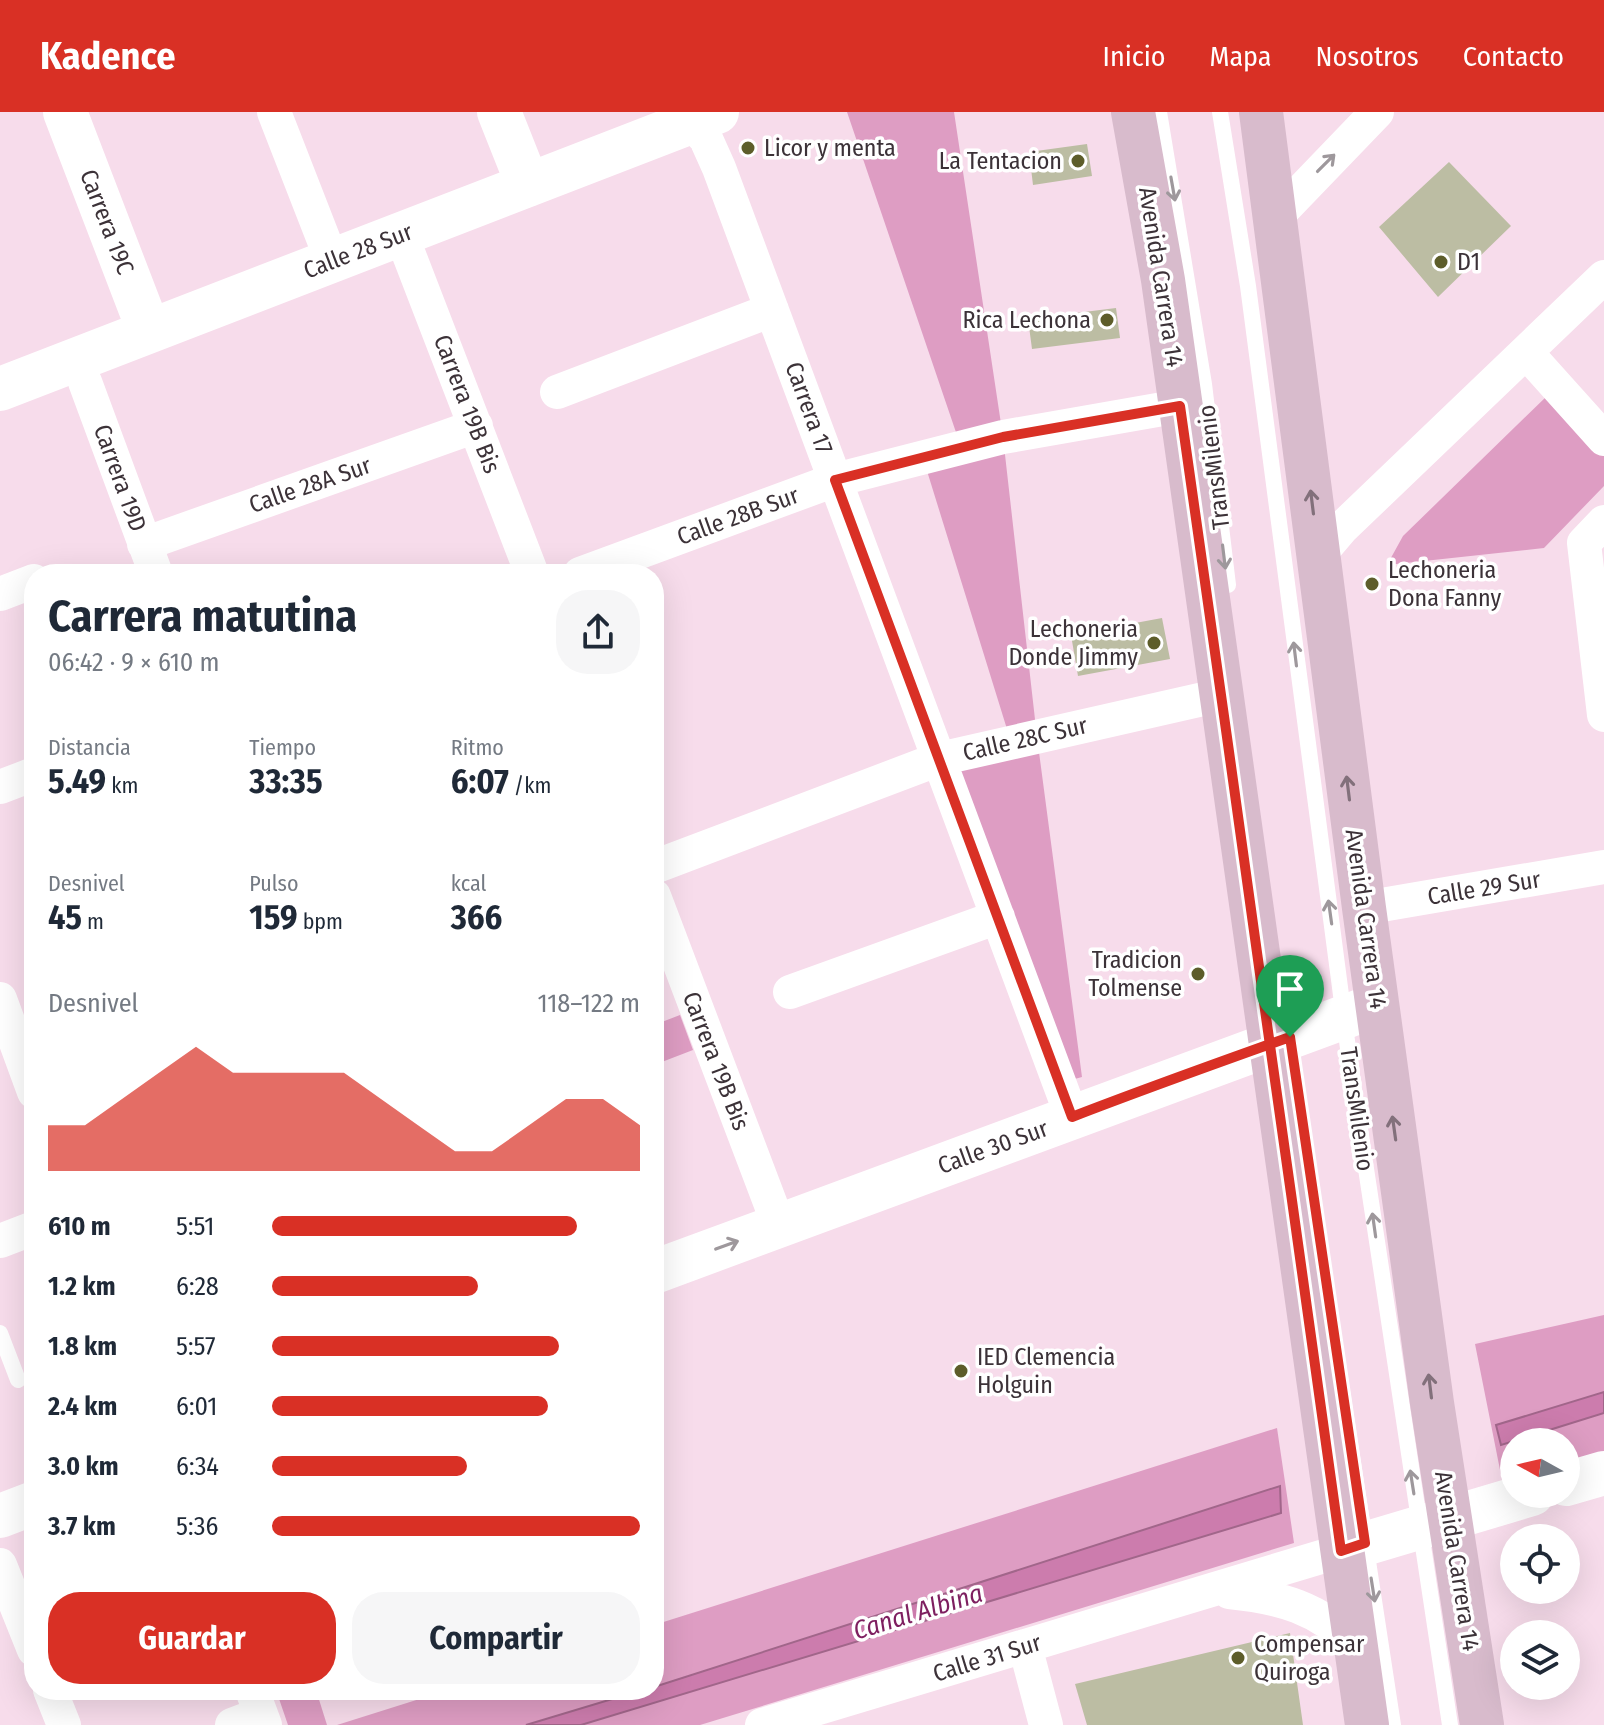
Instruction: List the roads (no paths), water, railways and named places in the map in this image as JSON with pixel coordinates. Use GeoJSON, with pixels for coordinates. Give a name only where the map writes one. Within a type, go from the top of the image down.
{"type":"FeatureCollection","features":[{"type":"Feature","properties":{"kind":"main road","name":"Avenida Carrera 14"},"geometry":{"type":"LineString","coordinates":[[1133,112],[1163,280],[1221,695],[1285,1039],[1353,1547],[1355,1645],[1367,1725]]}},
{"type":"Feature","properties":{"kind":"main road","name":"Avenida Carrera 14"},"geometry":{"type":"LineString","coordinates":[[1261,112],[1364,908],[1360,1011],[1434,1523],[1482,1725]]}},
{"type":"Feature","properties":{"kind":"street","name":"Carrera 19C"},"geometry":{"type":"LineString","coordinates":[[65,112],[149,331]]}},
{"type":"Feature","properties":{"kind":"street"},"geometry":{"type":"LineString","coordinates":[[274,112],[332,261]]}},
{"type":"Feature","properties":{"kind":"street"},"geometry":{"type":"LineString","coordinates":[[499,112],[528,185]]}},
{"type":"Feature","properties":{"kind":"street"},"geometry":{"type":"LineString","coordinates":[[1276,217],[1377,112]]}},
{"type":"Feature","properties":{"kind":"street","name":"Calle 28 Sur"},"geometry":{"type":"LineString","coordinates":[[0,389],[528,185],[697,115]]}},
{"type":"Feature","properties":{"kind":"street","name":"Carrera 17"},"geometry":{"type":"LineString","coordinates":[[697,115],[1072,1117]]}},
{"type":"Feature","properties":{"kind":"street","name":"Carrera 19B Bis"},"geometry":{"type":"LineString","coordinates":[[401,234],[528,564]]}},
{"type":"Feature","properties":{"kind":"street"},"geometry":{"type":"LineString","coordinates":[[1319,555],[1604,277]]}},
{"type":"Feature","properties":{"kind":"street"},"geometry":{"type":"LineString","coordinates":[[557,392],[772,310]]}},
{"type":"Feature","properties":{"kind":"street"},"geometry":{"type":"LineString","coordinates":[[1526,352],[1604,439]]}},
{"type":"Feature","properties":{"kind":"street","name":"Carrera 19D"},"geometry":{"type":"LineString","coordinates":[[85,382],[150,559]]}},
{"type":"Feature","properties":{"kind":"street","name":"Calle 28B Sur"},"geometry":{"type":"LineString","coordinates":[[607,564],[835,480],[1003,437],[1180,406]]}},
{"type":"Feature","properties":{"kind":"street","name":"Calle 28A Sur"},"geometry":{"type":"LineString","coordinates":[[150,559],[476,426]]}},
{"type":"Feature","properties":{"kind":"street"},"geometry":{"type":"LineString","coordinates":[[1594,532],[1604,715]]}},
{"type":"Feature","properties":{"kind":"street"},"geometry":{"type":"LineString","coordinates":[[0,594],[24,585]]}},
{"type":"Feature","properties":{"kind":"street","name":"Calle 28C Sur"},"geometry":{"type":"LineString","coordinates":[[664,863],[939,759],[1221,695]]}},
{"type":"Feature","properties":{"kind":"street"},"geometry":{"type":"LineString","coordinates":[[0,787],[24,778]]}},
{"type":"Feature","properties":{"kind":"street","name":"Calle 29 Sur"},"geometry":{"type":"LineString","coordinates":[[1364,908],[1604,867]]}},
{"type":"Feature","properties":{"kind":"street"},"geometry":{"type":"LineString","coordinates":[[790,992],[998,917]]}},
{"type":"Feature","properties":{"kind":"street","name":"Carrera 19B Bis"},"geometry":{"type":"LineString","coordinates":[[664,922],[779,1226]]}},
{"type":"Feature","properties":{"kind":"street"},"geometry":{"type":"LineString","coordinates":[[0,999],[23,1028]]}},
{"type":"Feature","properties":{"kind":"street","name":"Calle 30 Sur"},"geometry":{"type":"LineString","coordinates":[[664,1268],[1360,1011]]}},
{"type":"Feature","properties":{"kind":"street"},"geometry":{"type":"LineString","coordinates":[[0,1241],[24,1232]]}},
{"type":"Feature","properties":{"kind":"street"},"geometry":{"type":"LineString","coordinates":[[1580,1480],[1604,1473]]}},
{"type":"Feature","properties":{"kind":"street","name":"Calle 31 Sur"},"geometry":{"type":"LineString","coordinates":[[762,1725],[838,1714],[1025,1646],[1500,1503]]}},
{"type":"Feature","properties":{"kind":"street"},"geometry":{"type":"LineString","coordinates":[[0,1516],[24,1507]]}},
{"type":"Feature","properties":{"kind":"street"},"geometry":{"type":"LineString","coordinates":[[0,1565],[24,1625]]}},
{"type":"Feature","properties":{"kind":"street","name":"Calle 31 Sur"},"geometry":{"type":"LineString","coordinates":[[1213,1590],[1276,1598],[1297,1604],[1338,1627],[1355,1645]]}},
{"type":"Feature","properties":{"kind":"street"},"geometry":{"type":"LineString","coordinates":[[1025,1646],[1046,1725]]}},
{"type":"Feature","properties":{"kind":"street"},"geometry":{"type":"LineString","coordinates":[[54,1700],[64,1725]]}},
{"type":"Feature","properties":{"kind":"lane","name":"TransMilenio"},"geometry":{"type":"LineString","coordinates":[[1159,112],[1204,384],[1231,606]]}},
{"type":"Feature","properties":{"kind":"lane","name":"TransMilenio"},"geometry":{"type":"LineString","coordinates":[[1220,112],[1360,1011]]}},
{"type":"Feature","properties":{"kind":"lane"},"geometry":{"type":"LineString","coordinates":[[1332,1324],[1353,1547],[1393,1725]]}},
{"type":"Feature","properties":{"kind":"lane"},"geometry":{"type":"LineString","coordinates":[[0,1333],[18,1380]]}},
{"type":"Feature","properties":{"kind":"lane"},"geometry":{"type":"LineString","coordinates":[[1434,1523],[1450,1725]]}},
{"type":"Feature","properties":{"kind":"water"},"geometry":{"type":"Polygon","coordinates":[[[1604,1392],[1604,1413],[1556,1428],[1500,1428],[1500,1441],[1496,1425],[1604,1392]]]}},
{"type":"Feature","properties":{"kind":"water","name":"Canal Albina"},"geometry":{"type":"Polygon","coordinates":[[[1280,1486],[1281,1513],[664,1700],[664,1684],[1280,1486]]]}},
{"type":"Feature","properties":{"kind":"water"},"geometry":{"type":"Polygon","coordinates":[[[609,1700],[664,1700],[581,1725],[526,1725],[609,1700]]]}},
{"type":"Feature","properties":{"kind":"place","name":"Licor y menta"},"geometry":{"type":"Point","coordinates":[748,148]}},
{"type":"Feature","properties":{"kind":"place","name":"La Tentacion"},"geometry":{"type":"Point","coordinates":[1078,161]}},
{"type":"Feature","properties":{"kind":"place","name":"D1"},"geometry":{"type":"Point","coordinates":[1441,262]}},
{"type":"Feature","properties":{"kind":"place","name":"Rica Lechona"},"geometry":{"type":"Point","coordinates":[1107,320]}},
{"type":"Feature","properties":{"kind":"place","name":"Lechoneria Dona Fanny"},"geometry":{"type":"Point","coordinates":[1372,584]}},
{"type":"Feature","properties":{"kind":"place","name":"Lechoneria Donde Jimmy"},"geometry":{"type":"Point","coordinates":[1154,643]}},
{"type":"Feature","properties":{"kind":"place","name":"Tradicion Tolmense"},"geometry":{"type":"Point","coordinates":[1198,974]}},
{"type":"Feature","properties":{"kind":"place","name":"IED Clemencia Holguin"},"geometry":{"type":"Point","coordinates":[961,1371]}},
{"type":"Feature","properties":{"kind":"place","name":"Compensar Quiroga"},"geometry":{"type":"Point","coordinates":[1238,1658]}}]}
